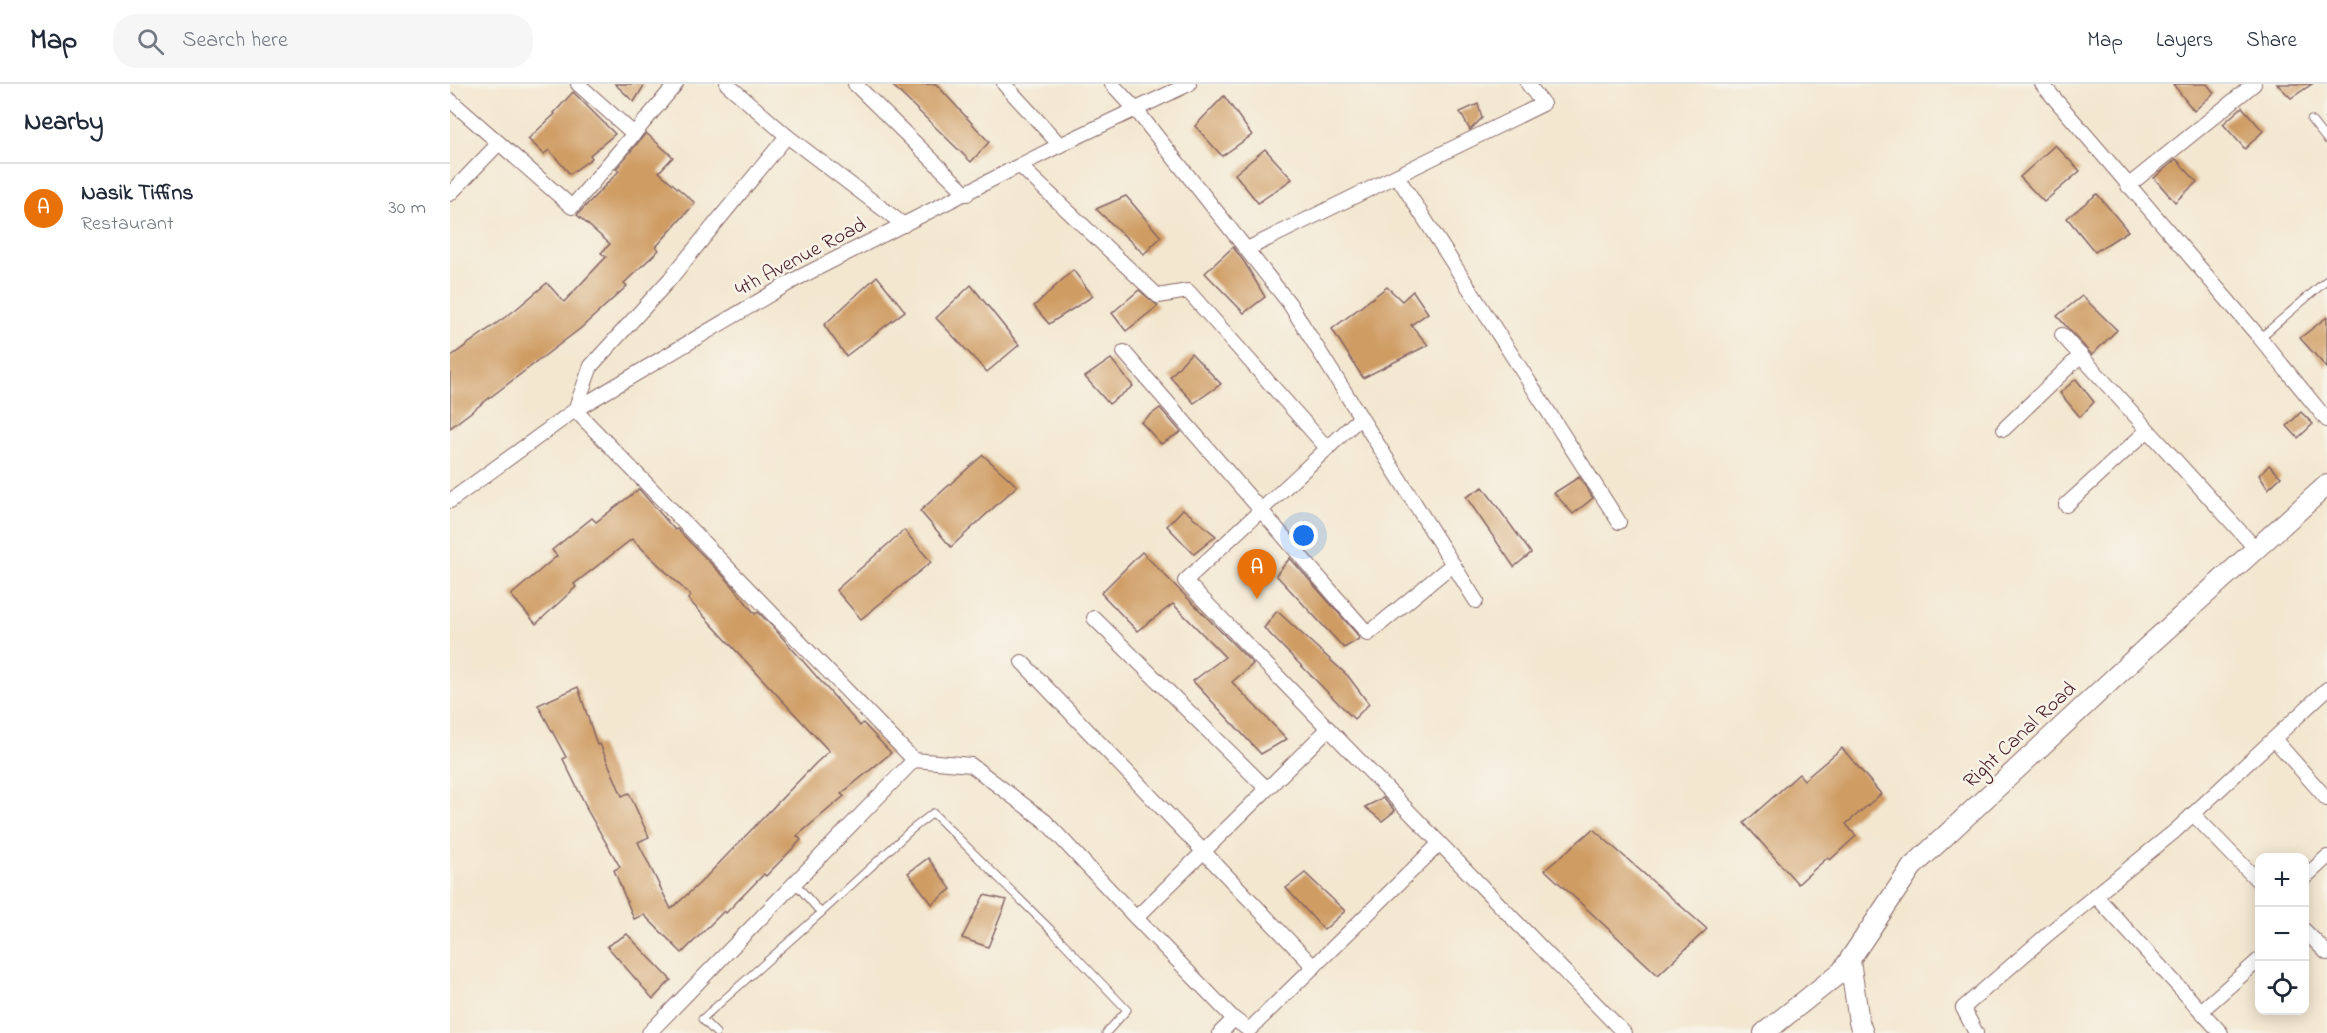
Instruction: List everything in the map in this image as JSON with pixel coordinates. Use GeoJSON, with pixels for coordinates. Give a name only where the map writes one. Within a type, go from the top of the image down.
{"type":"FeatureCollection","features":[{"type":"Feature","properties":{"kind":"street"},"geometry":{"type":"LineString","coordinates":[[578,84],[634,134]]}},
{"type":"Feature","properties":{"kind":"street"},"geometry":{"type":"LineString","coordinates":[[450,100],[572,207],[676,84]]}},
{"type":"Feature","properties":{"kind":"street"},"geometry":{"type":"LineString","coordinates":[[727,84],[787,136],[904,225]]}},
{"type":"Feature","properties":{"kind":"street"},"geometry":{"type":"LineString","coordinates":[[855,84],[967,194]]}},
{"type":"Feature","properties":{"kind":"street"},"geometry":{"type":"LineString","coordinates":[[1004,84],[1060,145]]}},
{"type":"Feature","properties":{"kind":"street"},"geometry":{"type":"LineString","coordinates":[[1112,84],[1136,110],[1289,303],[1476,601]]}},
{"type":"Feature","properties":{"kind":"street","name":"4th Avenue Road"},"geometry":{"type":"LineString","coordinates":[[450,501],[575,410],[796,279],[1060,145],[1190,84]]}},
{"type":"Feature","properties":{"kind":"street"},"geometry":{"type":"LineString","coordinates":[[1247,249],[1544,104],[1528,84]]}},
{"type":"Feature","properties":{"kind":"street"},"geometry":{"type":"LineString","coordinates":[[2042,84],[2260,338],[2327,420]]}},
{"type":"Feature","properties":{"kind":"street"},"geometry":{"type":"LineString","coordinates":[[2128,186],[2254,84]]}},
{"type":"Feature","properties":{"kind":"street"},"geometry":{"type":"LineString","coordinates":[[787,136],[670,279],[591,366],[575,410],[914,760],[971,765],[1044,821],[1234,1019],[1249,1030],[1439,844]]}},
{"type":"Feature","properties":{"kind":"street"},"geometry":{"type":"LineString","coordinates":[[450,194],[499,143]]}},
{"type":"Feature","properties":{"kind":"street"},"geometry":{"type":"LineString","coordinates":[[1020,166],[1158,296],[1188,291],[1327,448]]}},
{"type":"Feature","properties":{"kind":"street"},"geometry":{"type":"LineString","coordinates":[[1397,176],[1619,522]]}},
{"type":"Feature","properties":{"kind":"street"},"geometry":{"type":"LineString","coordinates":[[2062,335],[2256,549]]}},
{"type":"Feature","properties":{"kind":"street"},"geometry":{"type":"LineString","coordinates":[[1124,352],[1368,634],[1453,564]]}},
{"type":"Feature","properties":{"kind":"street"},"geometry":{"type":"LineString","coordinates":[[2004,429],[2081,355]]}},
{"type":"Feature","properties":{"kind":"street"},"geometry":{"type":"LineString","coordinates":[[1361,417],[1185,581],[1327,730],[1624,1033]]}},
{"type":"Feature","properties":{"kind":"street"},"geometry":{"type":"LineString","coordinates":[[2066,505],[2148,430]]}},
{"type":"Feature","properties":{"kind":"street","name":"Right Canal Road"},"geometry":{"type":"LineString","coordinates":[[1764,1033],[1842,970],[1912,867],[2147,647],[2327,485]]}},
{"type":"Feature","properties":{"kind":"street"},"geometry":{"type":"LineString","coordinates":[[1094,618],[1267,789]]}},
{"type":"Feature","properties":{"kind":"street"},"geometry":{"type":"LineString","coordinates":[[1022,662],[1314,967]]}},
{"type":"Feature","properties":{"kind":"street"},"geometry":{"type":"LineString","coordinates":[[1976,1033],[1963,1008],[2193,814],[2327,689]]}},
{"type":"Feature","properties":{"kind":"street"},"geometry":{"type":"LineString","coordinates":[[1136,918],[1327,730]]}},
{"type":"Feature","properties":{"kind":"street"},"geometry":{"type":"LineString","coordinates":[[2274,739],[2327,799]]}},
{"type":"Feature","properties":{"kind":"street"},"geometry":{"type":"LineString","coordinates":[[649,1033],[914,760]]}},
{"type":"Feature","properties":{"kind":"street"},"geometry":{"type":"LineString","coordinates":[[2193,814],[2255,879]]}},
{"type":"Feature","properties":{"kind":"street"},"geometry":{"type":"LineString","coordinates":[[2309,873],[2327,857]]}},
{"type":"Feature","properties":{"kind":"street"},"geometry":{"type":"LineString","coordinates":[[2095,895],[2221,1033]]}},
{"type":"Feature","properties":{"kind":"street"},"geometry":{"type":"LineString","coordinates":[[2309,935],[2327,953]]}},
{"type":"Feature","properties":{"kind":"street"},"geometry":{"type":"LineString","coordinates":[[1850,961],[1859,1022],[1863,1033]]}},
{"type":"Feature","properties":{"kind":"street"},"geometry":{"type":"LineString","coordinates":[[2201,1011],[2257,961]]}},
{"type":"Feature","properties":{"kind":"street"},"geometry":{"type":"LineString","coordinates":[[1221,1033],[1234,1019]]}},
{"type":"Feature","properties":{"kind":"lane"},"geometry":{"type":"LineString","coordinates":[[2311,120],[2327,140]]}},
{"type":"Feature","properties":{"kind":"lane"},"geometry":{"type":"LineString","coordinates":[[2260,338],[2327,280]]}},
{"type":"Feature","properties":{"kind":"lane"},"geometry":{"type":"LineString","coordinates":[[716,1033],[702,1019],[911,830],[933,813],[1053,932],[1127,1010],[1106,1033]]}},
{"type":"Feature","properties":{"kind":"lane"},"geometry":{"type":"LineString","coordinates":[[795,883],[821,913]]}},
{"type":"Feature","properties":{"kind":"building"},"geometry":{"type":"Polygon","coordinates":[[[615,84],[645,84],[634,102],[615,84]]]}},
{"type":"Feature","properties":{"kind":"building"},"geometry":{"type":"Polygon","coordinates":[[[891,84],[936,84],[989,142],[971,162],[891,84]]]}},
{"type":"Feature","properties":{"kind":"building"},"geometry":{"type":"Polygon","coordinates":[[[2173,84],[2207,84],[2214,93],[2194,111],[2173,84]]]}},
{"type":"Feature","properties":{"kind":"building"},"geometry":{"type":"Polygon","coordinates":[[[2277,84],[2312,84],[2291,98],[2277,84]]]}},
{"type":"Feature","properties":{"kind":"building"},"geometry":{"type":"Polygon","coordinates":[[[573,92],[615,134],[590,155],[592,158],[570,174],[549,150],[544,154],[528,139],[555,114],[573,92]]]}},
{"type":"Feature","properties":{"kind":"building"},"geometry":{"type":"Polygon","coordinates":[[[1224,96],[1252,135],[1222,156],[1195,126],[1224,96]]]}},
{"type":"Feature","properties":{"kind":"building"},"geometry":{"type":"Polygon","coordinates":[[[1478,104],[1482,118],[1470,130],[1460,112],[1478,104]]]}},
{"type":"Feature","properties":{"kind":"building"},"geometry":{"type":"Polygon","coordinates":[[[2242,107],[2263,131],[2245,149],[2223,124],[2242,107]]]}},
{"type":"Feature","properties":{"kind":"building"},"geometry":{"type":"Polygon","coordinates":[[[646,133],[673,157],[659,172],[695,203],[656,247],[659,250],[624,283],[627,286],[581,328],[450,428],[450,357],[515,310],[547,283],[564,302],[606,257],[601,253],[610,244],[577,215],[619,171],[616,169],[646,133]]]}},
{"type":"Feature","properties":{"kind":"building"},"geometry":{"type":"Polygon","coordinates":[[[2055,145],[2080,171],[2044,202],[2020,177],[2055,145]]]}},
{"type":"Feature","properties":{"kind":"building"},"geometry":{"type":"Polygon","coordinates":[[[1265,149],[1292,179],[1258,203],[1235,174],[1265,149]]]}},
{"type":"Feature","properties":{"kind":"building"},"geometry":{"type":"Polygon","coordinates":[[[2176,159],[2197,182],[2175,202],[2154,178],[2176,159]]]}},
{"type":"Feature","properties":{"kind":"building"},"geometry":{"type":"Polygon","coordinates":[[[2097,194],[2128,231],[2095,252],[2067,218],[2097,194]]]}},
{"type":"Feature","properties":{"kind":"building"},"geometry":{"type":"Polygon","coordinates":[[[1126,196],[1161,237],[1144,254],[1096,209],[1126,196]]]}},
{"type":"Feature","properties":{"kind":"building"},"geometry":{"type":"Polygon","coordinates":[[[1233,247],[1265,297],[1244,313],[1205,273],[1233,247]]]}},
{"type":"Feature","properties":{"kind":"building"},"geometry":{"type":"Polygon","coordinates":[[[1073,270],[1093,296],[1049,324],[1034,306],[1073,270]]]}},
{"type":"Feature","properties":{"kind":"building"},"geometry":{"type":"Polygon","coordinates":[[[877,276],[905,311],[846,356],[824,325],[877,276]]]}},
{"type":"Feature","properties":{"kind":"building"},"geometry":{"type":"Polygon","coordinates":[[[971,285],[1019,345],[987,372],[936,318],[971,285]]]}},
{"type":"Feature","properties":{"kind":"building"},"geometry":{"type":"Polygon","coordinates":[[[1387,287],[1402,301],[1413,291],[1428,313],[1411,325],[1428,345],[1363,378],[1332,329],[1387,287]]]}},
{"type":"Feature","properties":{"kind":"building"},"geometry":{"type":"Polygon","coordinates":[[[1139,290],[1158,306],[1126,331],[1112,313],[1139,290]]]}},
{"type":"Feature","properties":{"kind":"building"},"geometry":{"type":"Polygon","coordinates":[[[2082,296],[2117,330],[2092,355],[2057,316],[2082,296]]]}},
{"type":"Feature","properties":{"kind":"building"},"geometry":{"type":"Polygon","coordinates":[[[2327,317],[2327,368],[2300,338],[2327,317]]]}},
{"type":"Feature","properties":{"kind":"building"},"geometry":{"type":"Polygon","coordinates":[[[1191,353],[1221,384],[1194,403],[1170,377],[1191,353]]]}},
{"type":"Feature","properties":{"kind":"building"},"geometry":{"type":"Polygon","coordinates":[[[1111,359],[1133,386],[1109,404],[1085,377],[1111,359]]]}},
{"type":"Feature","properties":{"kind":"building"},"geometry":{"type":"Polygon","coordinates":[[[2076,379],[2094,402],[2080,417],[2060,393],[2076,379]]]}},
{"type":"Feature","properties":{"kind":"building"},"geometry":{"type":"Polygon","coordinates":[[[1160,408],[1181,432],[1161,444],[1141,422],[1160,408]]]}},
{"type":"Feature","properties":{"kind":"building"},"geometry":{"type":"Polygon","coordinates":[[[2301,412],[2313,424],[2298,438],[2287,426],[2301,412]]]}},
{"type":"Feature","properties":{"kind":"building"},"geometry":{"type":"Polygon","coordinates":[[[983,455],[1017,486],[951,547],[920,511],[983,455]]]}},
{"type":"Feature","properties":{"kind":"building"},"geometry":{"type":"Polygon","coordinates":[[[2269,465],[2281,477],[2268,489],[2259,475],[2269,465]]]}},
{"type":"Feature","properties":{"kind":"building"},"geometry":{"type":"Polygon","coordinates":[[[1579,477],[1593,498],[1573,514],[1554,493],[1579,477]]]}},
{"type":"Feature","properties":{"kind":"building"},"geometry":{"type":"Polygon","coordinates":[[[1483,487],[1531,553],[1514,567],[1466,497],[1483,487]]]}},
{"type":"Feature","properties":{"kind":"building"},"geometry":{"type":"Polygon","coordinates":[[[639,489],[675,530],[677,529],[732,585],[755,614],[758,612],[773,627],[860,726],[863,723],[891,753],[841,794],[844,796],[797,836],[801,840],[766,876],[764,874],[682,953],[644,915],[634,919],[614,870],[620,867],[586,808],[563,759],[566,757],[538,705],[578,687],[597,745],[600,744],[622,796],[629,793],[649,837],[638,842],[671,909],[699,884],[829,751],[688,599],[691,596],[632,539],[574,584],[576,587],[536,624],[511,595],[557,556],[552,550],[592,518],[596,522],[639,489]]]}},
{"type":"Feature","properties":{"kind":"building"},"geometry":{"type":"Polygon","coordinates":[[[1183,509],[1216,536],[1194,554],[1167,526],[1183,509]]]}},
{"type":"Feature","properties":{"kind":"building"},"geometry":{"type":"Polygon","coordinates":[[[904,530],[931,562],[861,619],[836,590],[904,530]]]}},
{"type":"Feature","properties":{"kind":"building"},"geometry":{"type":"Polygon","coordinates":[[[1142,552],[1253,664],[1232,682],[1287,739],[1261,754],[1193,681],[1225,657],[1173,604],[1137,631],[1101,593],[1142,552]]]}},
{"type":"Feature","properties":{"kind":"building"},"geometry":{"type":"Polygon","coordinates":[[[1290,558],[1359,639],[1344,648],[1276,575],[1290,558]]]}},
{"type":"Feature","properties":{"kind":"building"},"geometry":{"type":"Polygon","coordinates":[[[1277,611],[1348,676],[1369,704],[1354,719],[1264,628],[1277,611]]]}},
{"type":"Feature","properties":{"kind":"building"},"geometry":{"type":"Polygon","coordinates":[[[1842,748],[1881,794],[1846,824],[1856,836],[1830,860],[1827,858],[1798,884],[1744,823],[1799,774],[1804,780],[1842,748]]]}},
{"type":"Feature","properties":{"kind":"building"},"geometry":{"type":"Polygon","coordinates":[[[1383,798],[1395,811],[1382,821],[1365,807],[1383,798]]]}},
{"type":"Feature","properties":{"kind":"building"},"geometry":{"type":"Polygon","coordinates":[[[1593,829],[1707,929],[1658,975],[1545,870],[1593,829]]]}},
{"type":"Feature","properties":{"kind":"building"},"geometry":{"type":"Polygon","coordinates":[[[928,858],[951,889],[932,904],[908,873],[928,858]]]}},
{"type":"Feature","properties":{"kind":"building"},"geometry":{"type":"Polygon","coordinates":[[[1305,873],[1345,911],[1324,930],[1286,888],[1305,873]]]}},
{"type":"Feature","properties":{"kind":"building"},"geometry":{"type":"Polygon","coordinates":[[[984,895],[1007,900],[988,947],[962,938],[984,895]]]}},
{"type":"Feature","properties":{"kind":"building"},"geometry":{"type":"Polygon","coordinates":[[[627,934],[671,980],[653,999],[607,946],[627,934]]]}},
{"type":"Feature","properties":{"kind":"place","name":"Nasik Tiffins"},"geometry":{"type":"Point","coordinates":[1257,599]}}]}
